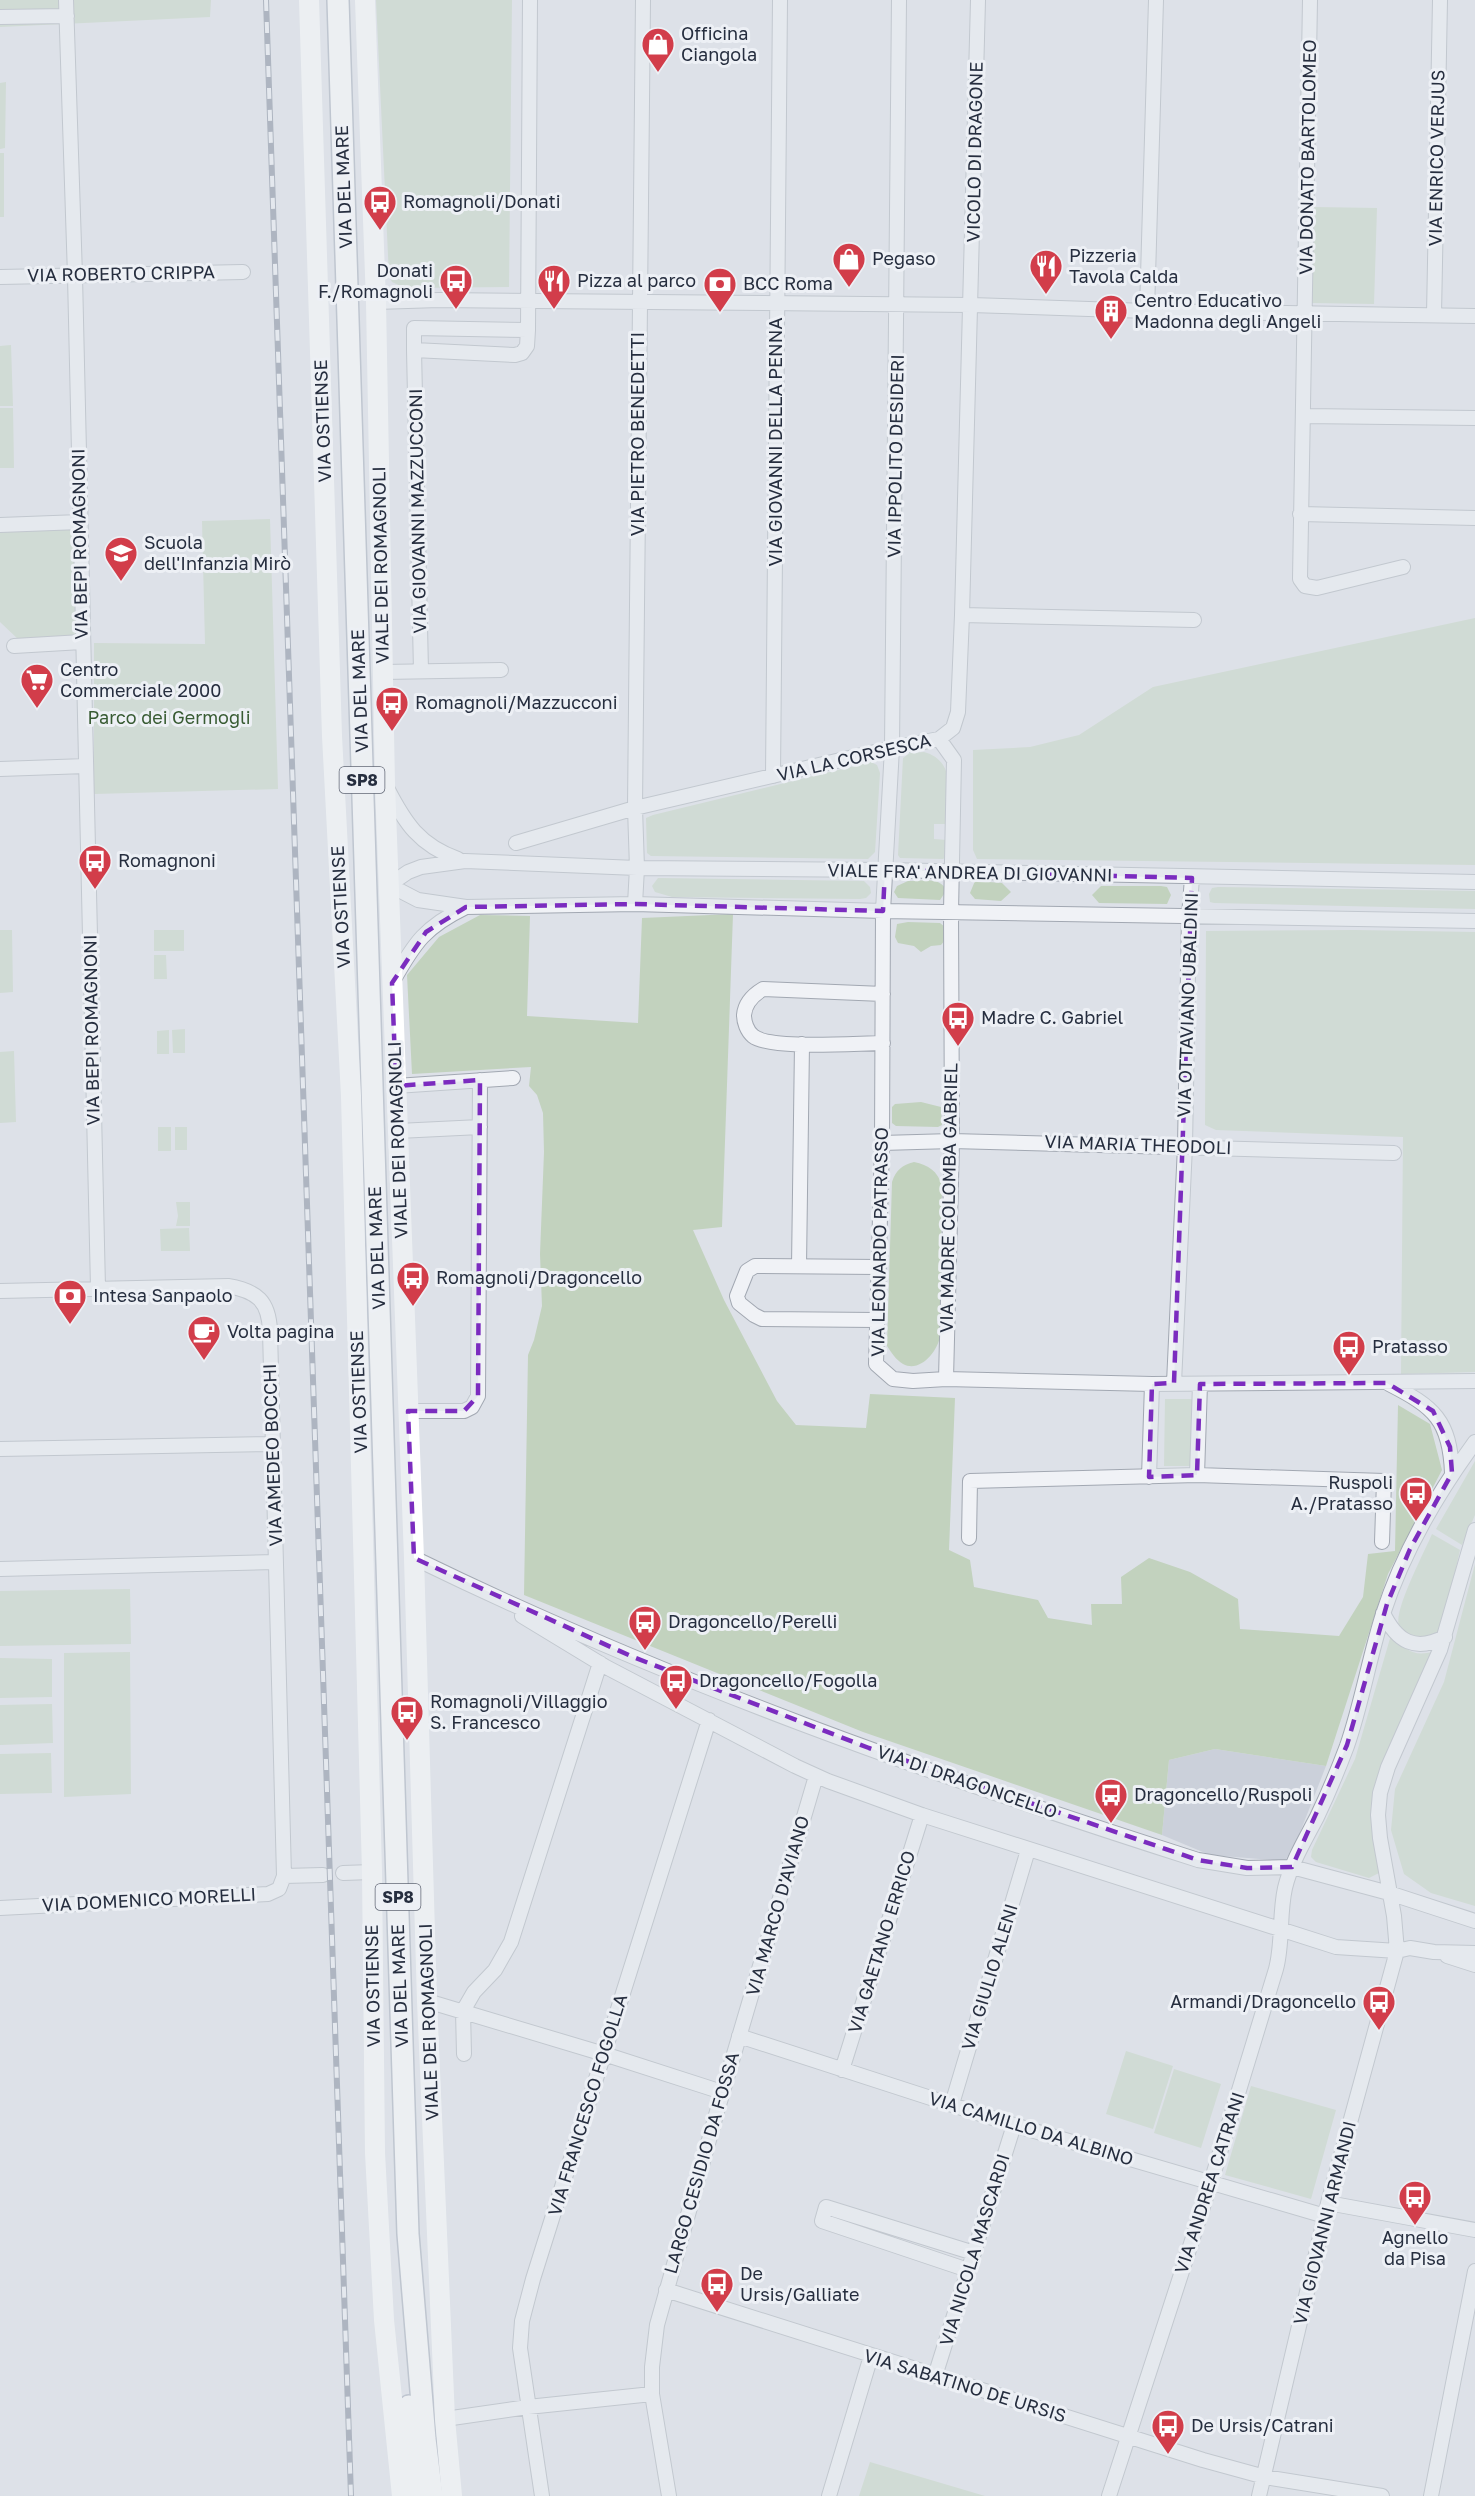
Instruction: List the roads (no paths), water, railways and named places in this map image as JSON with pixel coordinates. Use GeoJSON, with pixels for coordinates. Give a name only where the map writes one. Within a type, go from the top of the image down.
{"type":"FeatureCollection","features":[{"type":"Feature","properties":{"kind":"main road","name":"VIA OSTIENSE"},"geometry":{"type":"LineString","coordinates":[[309,0],[332,736],[351,1108],[372,1872],[375,2153],[385,2330],[402,2496]]}},
{"type":"Feature","properties":{"kind":"main road","name":"VIA DEL MARE"},"geometry":{"type":"LineString","coordinates":[[338,0],[408,2234],[432,2496]]}},
{"type":"Feature","properties":{"kind":"main road","name":"VIALE DEI ROMAGNOLI"},"geometry":{"type":"LineString","coordinates":[[365,0],[375,302],[385,784],[414,1558],[427,2001],[445,2419],[452,2496]]}},
{"type":"Feature","properties":{"kind":"main road"},"geometry":{"type":"LineString","coordinates":[[408,2234],[411,2496]]}},
{"type":"Feature","properties":{"kind":"street","name":"VIA BEPI ROMAGNONI"},"geometry":{"type":"LineString","coordinates":[[66,0],[75,276],[98,1288]]}},
{"type":"Feature","properties":{"kind":"street"},"geometry":{"type":"LineString","coordinates":[[528,330],[414,328],[414,350],[515,355],[525,350],[528,330],[530,0]]}},
{"type":"Feature","properties":{"kind":"street","name":"VIA PIETRO BENEDETTI"},"geometry":{"type":"LineString","coordinates":[[635,904],[643,0]]}},
{"type":"Feature","properties":{"kind":"street","name":"VIA GIOVANNI DELLA PENNA"},"geometry":{"type":"LineString","coordinates":[[773,776],[780,0]]}},
{"type":"Feature","properties":{"kind":"street","name":"VIA IPPOLITO DESIDERI"},"geometry":{"type":"LineString","coordinates":[[883,911],[892,748],[899,0]]}},
{"type":"Feature","properties":{"kind":"street","name":"VICOLO DI DRAGONE"},"geometry":{"type":"LineString","coordinates":[[971,304],[978,0]]}},
{"type":"Feature","properties":{"kind":"street"},"geometry":{"type":"LineString","coordinates":[[1147,311],[1156,0]]}},
{"type":"Feature","properties":{"kind":"street","name":"VIA DONATO BARTOLOMEO"},"geometry":{"type":"LineString","coordinates":[[1310,0],[1306,314],[1299,576],[1305,586],[1317,588],[1403,567]]}},
{"type":"Feature","properties":{"kind":"street","name":"VIA ENRICO VERJUS"},"geometry":{"type":"LineString","coordinates":[[1434,315],[1440,0]]}},
{"type":"Feature","properties":{"kind":"street"},"geometry":{"type":"LineString","coordinates":[[0,17],[67,16]]}},
{"type":"Feature","properties":{"kind":"street","name":"VIA ROBERTO CRIPPA"},"geometry":{"type":"LineString","coordinates":[[0,277],[243,272]]}},
{"type":"Feature","properties":{"kind":"street"},"geometry":{"type":"LineString","coordinates":[[375,302],[971,304],[1147,311],[1475,316]]}},
{"type":"Feature","properties":{"kind":"street","name":"VIA LA CORSESCA"},"geometry":{"type":"LineString","coordinates":[[516,843],[635,808],[939,739],[952,728],[958,712],[971,304]]}},
{"type":"Feature","properties":{"kind":"street","name":"VIA GIOVANNI MAZZUCCONI"},"geometry":{"type":"LineString","coordinates":[[414,350],[420,671]]}},
{"type":"Feature","properties":{"kind":"street"},"geometry":{"type":"LineString","coordinates":[[1303,416],[1475,418]]}},
{"type":"Feature","properties":{"kind":"street"},"geometry":{"type":"LineString","coordinates":[[1300,514],[1475,518]]}},
{"type":"Feature","properties":{"kind":"street"},"geometry":{"type":"LineString","coordinates":[[0,525],[80,522]]}},
{"type":"Feature","properties":{"kind":"street"},"geometry":{"type":"LineString","coordinates":[[962,615],[1194,620]]}},
{"type":"Feature","properties":{"kind":"street"},"geometry":{"type":"LineString","coordinates":[[14,645],[82,642]]}},
{"type":"Feature","properties":{"kind":"street"},"geometry":{"type":"LineString","coordinates":[[383,672],[501,670]]}},
{"type":"Feature","properties":{"kind":"street","name":"VIA MADRE COLOMBA GABRIEL"},"geometry":{"type":"LineString","coordinates":[[939,739],[954,760],[951,912],[952,1140],[946,1379]]}},
{"type":"Feature","properties":{"kind":"street"},"geometry":{"type":"LineString","coordinates":[[0,769],[86,766]]}},
{"type":"Feature","properties":{"kind":"street","name":"VIALE FRA' ANDREA DI GIOVANNI"},"geometry":{"type":"LineString","coordinates":[[385,784],[405,821],[418,835],[432,848],[465,861]]}},
{"type":"Feature","properties":{"kind":"street","name":"VIALE FRA' ANDREA DI GIOVANNI"},"geometry":{"type":"LineString","coordinates":[[389,885],[408,872],[421,867],[465,861],[637,868],[885,870],[1475,882]]}},
{"type":"Feature","properties":{"kind":"street","name":"VIA OTTAVIANO UBALDINI"},"geometry":{"type":"LineString","coordinates":[[1174,1383],[1185,1146],[1189,916],[1192,878]]}},
{"type":"Feature","properties":{"kind":"street"},"geometry":{"type":"LineString","coordinates":[[389,885],[418,900],[466,908],[635,904],[883,911],[1475,921]]}},
{"type":"Feature","properties":{"kind":"street"},"geometry":{"type":"LineString","coordinates":[[392,983],[415,944],[426,932],[439,921],[466,908]]}},
{"type":"Feature","properties":{"kind":"street","name":"VIA LEONARDO PATRASSO"},"geometry":{"type":"LineString","coordinates":[[883,911],[882,1143],[876,1364],[892,1379],[1152,1384],[1475,1381]]}},
{"type":"Feature","properties":{"kind":"street"},"geometry":{"type":"LineString","coordinates":[[883,994],[763,989],[750,998],[744,1015],[748,1030],[753,1036],[770,1043],[883,1043]]}},
{"type":"Feature","properties":{"kind":"street"},"geometry":{"type":"LineString","coordinates":[[799,1266],[802,1044]]}},
{"type":"Feature","properties":{"kind":"street"},"geometry":{"type":"LineString","coordinates":[[396,1086],[513,1078]]}},
{"type":"Feature","properties":{"kind":"street"},"geometry":{"type":"LineString","coordinates":[[408,1411],[464,1411],[472,1407],[477,1400],[480,1080]]}},
{"type":"Feature","properties":{"kind":"street"},"geometry":{"type":"LineString","coordinates":[[398,1131],[480,1127]]}},
{"type":"Feature","properties":{"kind":"street","name":"VIA MARIA THEODOLI"},"geometry":{"type":"LineString","coordinates":[[882,1143],[952,1140],[1394,1153]]}},
{"type":"Feature","properties":{"kind":"street"},"geometry":{"type":"LineString","coordinates":[[876,1320],[762,1319],[754,1316],[739,1303],[737,1296],[747,1271],[755,1266],[878,1267]]}},
{"type":"Feature","properties":{"kind":"street","name":"VIA AMEDEO BOCCHI"},"geometry":{"type":"LineString","coordinates":[[0,1291],[228,1286],[248,1291],[260,1299],[267,1310],[270,1320],[284,1876]]}},
{"type":"Feature","properties":{"kind":"street","name":"VIA LEONARDO PATRASSO"},"geometry":{"type":"LineString","coordinates":[[1387,1383],[1422,1402],[1438,1417],[1445,1429],[1450,1447],[1452,1473]]}},
{"type":"Feature","properties":{"kind":"street"},"geometry":{"type":"LineString","coordinates":[[1149,1477],[1152,1384]]}},
{"type":"Feature","properties":{"kind":"street"},"geometry":{"type":"LineString","coordinates":[[1197,1475],[1200,1384]]}},
{"type":"Feature","properties":{"kind":"street","name":"VIA ANDREA CATRANI"},"geometry":{"type":"LineString","coordinates":[[1109,2496],[1211,2182],[1276,1970],[1280,1954],[1283,1898],[1292,1867],[1327,1797],[1347,1745],[1383,1613],[1410,1549],[1433,1503],[1475,1442]]}},
{"type":"Feature","properties":{"kind":"street"},"geometry":{"type":"LineString","coordinates":[[0,1449],[273,1444]]}},
{"type":"Feature","properties":{"kind":"street"},"geometry":{"type":"LineString","coordinates":[[969,1538],[970,1481],[1197,1475],[1384,1481],[1382,1542]]}},
{"type":"Feature","properties":{"kind":"street","name":"VIA GIOVANNI ARMANDI"},"geometry":{"type":"LineString","coordinates":[[1260,2496],[1327,2210],[1396,1952],[1394,1916],[1380,1838],[1378,1815],[1380,1793],[1388,1767],[1430,1675],[1445,1636],[1475,1530]]}},
{"type":"Feature","properties":{"kind":"street","name":"VIA DI DRAGONCELLO"},"geometry":{"type":"LineString","coordinates":[[414,1558],[474,1588],[633,1657],[799,1723],[1140,1841],[1198,1860],[1223,1865],[1262,1869],[1292,1867],[1389,1893],[1475,1921]]}},
{"type":"Feature","properties":{"kind":"street"},"geometry":{"type":"LineString","coordinates":[[0,1569],[276,1562]]}},
{"type":"Feature","properties":{"kind":"street","name":"VIA DI DRAGONCELLO"},"geometry":{"type":"LineString","coordinates":[[474,1588],[600,1663],[816,1776],[921,1815],[1336,1947],[1396,1952],[1410,1948],[1434,1952],[1475,1953]]}},
{"type":"Feature","properties":{"kind":"street"},"geometry":{"type":"LineString","coordinates":[[1383,1613],[1396,1635],[1408,1642],[1427,1643],[1445,1636]]}},
{"type":"Feature","properties":{"kind":"street"},"geometry":{"type":"LineString","coordinates":[[464,2054],[463,2011],[474,1992],[501,1962],[511,1942],[600,1663]]}},
{"type":"Feature","properties":{"kind":"street","name":"VIA FRANCESCO FOGOLLA"},"geometry":{"type":"LineString","coordinates":[[542,2496],[520,2348],[522,2321],[709,1720]]}},
{"type":"Feature","properties":{"kind":"street","name":"VIA MARCO D'AVIANO"},"geometry":{"type":"LineString","coordinates":[[739,2036],[816,1776]]}},
{"type":"Feature","properties":{"kind":"street","name":"VIA GAETANO ERRICO"},"geometry":{"type":"LineString","coordinates":[[842,2070],[921,1815]]}},
{"type":"Feature","properties":{"kind":"street","name":"VIA GIULIO ALENI"},"geometry":{"type":"LineString","coordinates":[[952,2104],[1028,1850]]}},
{"type":"Feature","properties":{"kind":"street"},"geometry":{"type":"LineString","coordinates":[[343,1873],[372,1872]]}},
{"type":"Feature","properties":{"kind":"street"},"geometry":{"type":"LineString","coordinates":[[284,1876],[323,1875]]}},
{"type":"Feature","properties":{"kind":"street","name":"VIA DOMENICO MORELLI"},"geometry":{"type":"LineString","coordinates":[[0,1908],[268,1894],[279,1889],[284,1876]]}},
{"type":"Feature","properties":{"kind":"street","name":"VIA DI DRAGONCELLO"},"geometry":{"type":"LineString","coordinates":[[1434,1952],[1475,1965]]}},
{"type":"Feature","properties":{"kind":"street"},"geometry":{"type":"LineString","coordinates":[[427,2001],[722,2092]]}},
{"type":"Feature","properties":{"kind":"street","name":"VIA CAMILLO DA ALBINO"},"geometry":{"type":"LineString","coordinates":[[739,2036],[1014,2126],[1211,2182],[1327,2210],[1475,2230]]}},
{"type":"Feature","properties":{"kind":"street","name":"LARGO CESIDIO DA FOSSA"},"geometry":{"type":"LineString","coordinates":[[669,2496],[652,2394],[654,2348],[666,2290],[739,2036]]}},
{"type":"Feature","properties":{"kind":"street","name":"VIA NICOLA MASCARDI"},"geometry":{"type":"LineString","coordinates":[[935,2376],[1014,2126]]}},
{"type":"Feature","properties":{"kind":"street"},"geometry":{"type":"LineString","coordinates":[[968,2270],[822,2222],[826,2207],[974,2253]]}},
{"type":"Feature","properties":{"kind":"street"},"geometry":{"type":"LineString","coordinates":[[1431,2496],[1475,2271]]}},
{"type":"Feature","properties":{"kind":"street","name":"VIA SABATINO DE URSIS"},"geometry":{"type":"LineString","coordinates":[[666,2290],[1128,2437],[1265,2477],[1382,2496]]}},
{"type":"Feature","properties":{"kind":"street"},"geometry":{"type":"LineString","coordinates":[[829,2496],[871,2356]]}},
{"type":"Feature","properties":{"kind":"street"},"geometry":{"type":"LineString","coordinates":[[445,2419],[528,2407],[652,2394]]}},
{"type":"Feature","properties":{"kind":"railway"},"geometry":{"type":"LineString","coordinates":[[266,0],[351,2496]]}},
{"type":"Feature","properties":{"kind":"place","name":"Officina Ciangola"},"geometry":{"type":"Point","coordinates":[658,73]}},
{"type":"Feature","properties":{"kind":"place","name":"Romagnoli/Donati"},"geometry":{"type":"Point","coordinates":[380,231]}},
{"type":"Feature","properties":{"kind":"place","name":"Pegaso"},"geometry":{"type":"Point","coordinates":[849,288]}},
{"type":"Feature","properties":{"kind":"place","name":"Pizzeria Tavola Calda"},"geometry":{"type":"Point","coordinates":[1046,295]}},
{"type":"Feature","properties":{"kind":"place","name":"Donati F./Romagnoli"},"geometry":{"type":"Point","coordinates":[456,310]}},
{"type":"Feature","properties":{"kind":"place","name":"Pizza al parco"},"geometry":{"type":"Point","coordinates":[554,310]}},
{"type":"Feature","properties":{"kind":"place","name":"BCC Roma"},"geometry":{"type":"Point","coordinates":[720,313]}},
{"type":"Feature","properties":{"kind":"place","name":"Centro Educativo Madonna degli Angeli"},"geometry":{"type":"Point","coordinates":[1111,340]}},
{"type":"Feature","properties":{"kind":"place","name":"Scuola dell'Infanzia Mirò"},"geometry":{"type":"Point","coordinates":[121,582]}},
{"type":"Feature","properties":{"kind":"place","name":"Centro Commerciale 2000"},"geometry":{"type":"Point","coordinates":[37,709]}},
{"type":"Feature","properties":{"kind":"place","name":"Romagnoli/Mazzucconi"},"geometry":{"type":"Point","coordinates":[392,732]}},
{"type":"Feature","properties":{"kind":"place","name":"Romagnoni"},"geometry":{"type":"Point","coordinates":[95,890]}},
{"type":"Feature","properties":{"kind":"place","name":"Madre C. Gabriel"},"geometry":{"type":"Point","coordinates":[958,1047]}},
{"type":"Feature","properties":{"kind":"place","name":"Romagnoli/Dragoncello"},"geometry":{"type":"Point","coordinates":[413,1307]}},
{"type":"Feature","properties":{"kind":"place","name":"Intesa Sanpaolo"},"geometry":{"type":"Point","coordinates":[70,1325]}},
{"type":"Feature","properties":{"kind":"place","name":"Volta pagina"},"geometry":{"type":"Point","coordinates":[204,1361]}},
{"type":"Feature","properties":{"kind":"place","name":"Pratasso"},"geometry":{"type":"Point","coordinates":[1349,1376]}},
{"type":"Feature","properties":{"kind":"place","name":"Ruspoli A./Pratasso"},"geometry":{"type":"Point","coordinates":[1416,1522]}},
{"type":"Feature","properties":{"kind":"place","name":"Dragoncello/Perelli"},"geometry":{"type":"Point","coordinates":[645,1651]}},
{"type":"Feature","properties":{"kind":"place","name":"Dragoncello/Fogolla"},"geometry":{"type":"Point","coordinates":[676,1710]}},
{"type":"Feature","properties":{"kind":"place","name":"Romagnoli/Villaggio S. Francesco"},"geometry":{"type":"Point","coordinates":[407,1741]}},
{"type":"Feature","properties":{"kind":"place","name":"Dragoncello/Ruspoli"},"geometry":{"type":"Point","coordinates":[1111,1824]}},
{"type":"Feature","properties":{"kind":"place","name":"Armandi/Dragoncello"},"geometry":{"type":"Point","coordinates":[1379,2031]}},
{"type":"Feature","properties":{"kind":"place","name":"Agnello da Pisa"},"geometry":{"type":"Point","coordinates":[1415,2226]}},
{"type":"Feature","properties":{"kind":"place","name":"De Ursis/Galliate"},"geometry":{"type":"Point","coordinates":[717,2313]}},
{"type":"Feature","properties":{"kind":"place","name":"De Ursis/Catrani"},"geometry":{"type":"Point","coordinates":[1168,2455]}},
{"type":"Feature","properties":{"kind":"park label","name":"Parco dei Germogli"},"geometry":{"type":"Point","coordinates":[169,718]}}]}
